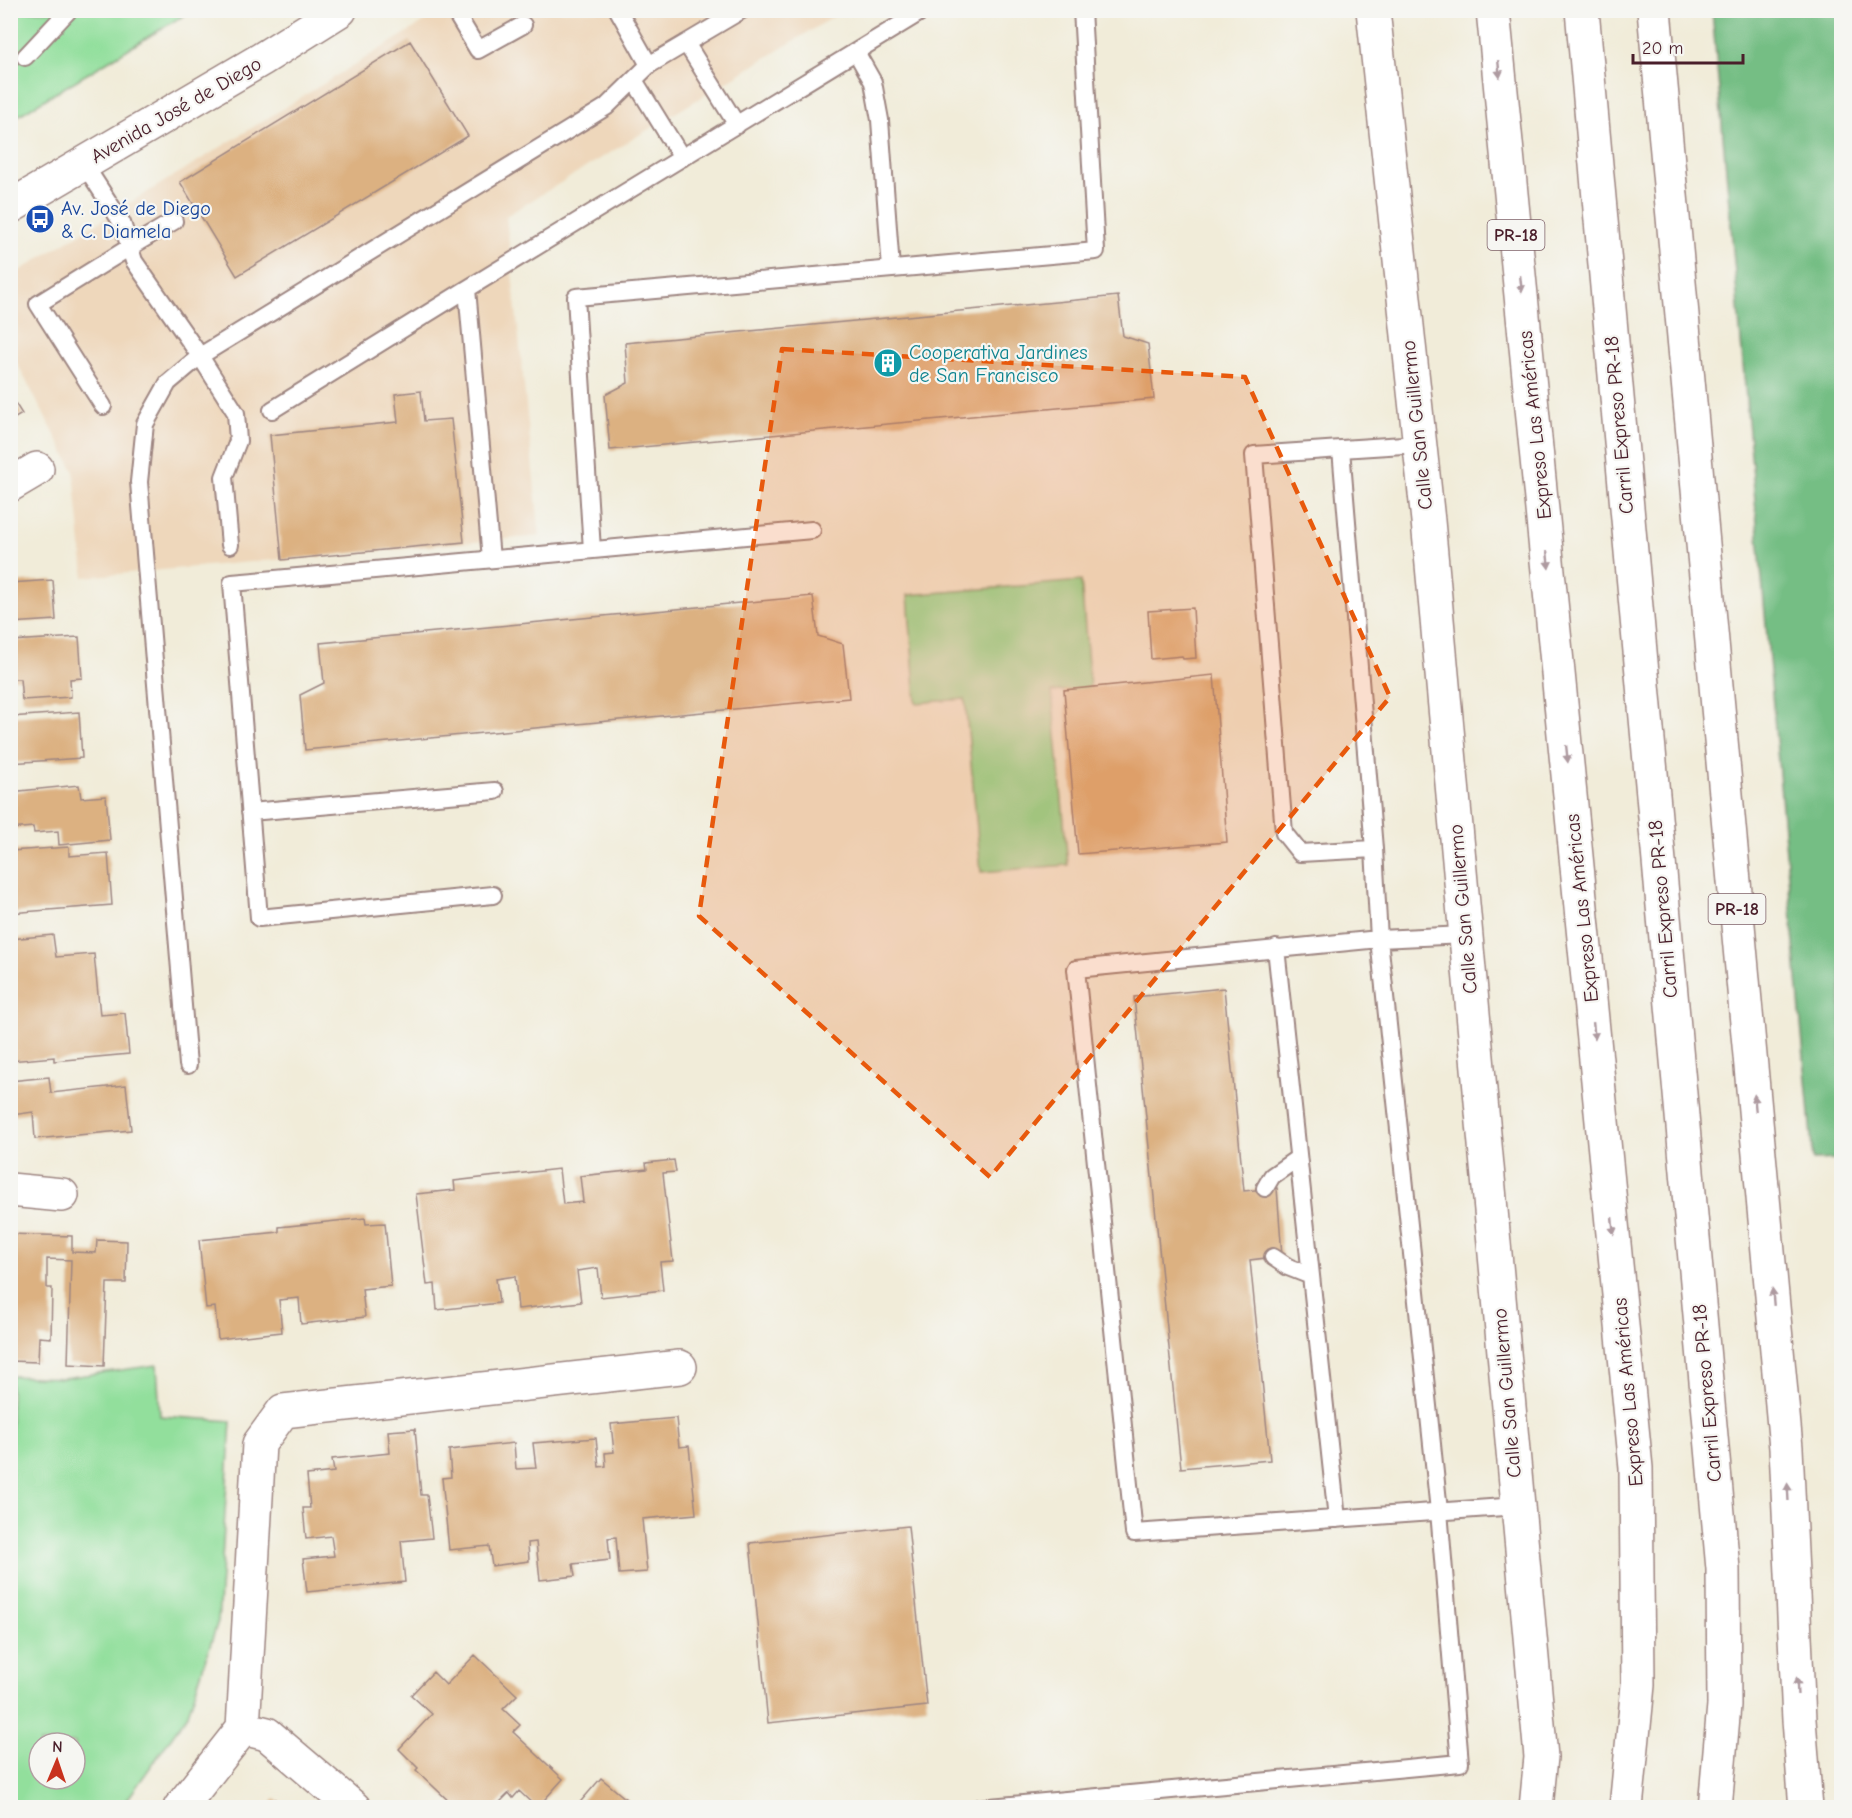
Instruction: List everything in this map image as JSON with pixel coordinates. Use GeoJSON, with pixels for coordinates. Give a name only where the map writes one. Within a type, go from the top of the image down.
{"type":"FeatureCollection","features":[{"type":"Feature","properties":{"kind":"main road","name":"Avenida José de Diego"},"geometry":{"type":"LineString","coordinates":[[10,207],[262,59],[340,10]]}},
{"type":"Feature","properties":{"kind":"main road","name":"Calle San Guillermo"},"geometry":{"type":"LineString","coordinates":[[1373,10],[1419,444],[1541,1757],[1536,1808]]}},
{"type":"Feature","properties":{"kind":"main road","name":"Expreso Las Américas"},"geometry":{"type":"LineString","coordinates":[[1493,10],[1636,1468],[1638,1684],[1626,1808]]}},
{"type":"Feature","properties":{"kind":"main road","name":"Carril Expreso PR-18"},"geometry":{"type":"LineString","coordinates":[[1582,10],[1723,1569],[1724,1705],[1715,1808]]}},
{"type":"Feature","properties":{"kind":"main road","name":"PR-18"},"geometry":{"type":"LineString","coordinates":[[1654,10],[1786,1448],[1799,1720],[1806,1808]]}},
{"type":"Feature","properties":{"kind":"main road"},"geometry":{"type":"LineString","coordinates":[[10,1190],[62,1195]]}},
{"type":"Feature","properties":{"kind":"main road"},"geometry":{"type":"LineString","coordinates":[[180,1808],[243,1728],[259,1444],[283,1411],[680,1367]]}},
{"type":"Feature","properties":{"kind":"main road"},"geometry":{"type":"LineString","coordinates":[[1790,1808],[1799,1720]]}},
{"type":"Feature","properties":{"kind":"main road"},"geometry":{"type":"LineString","coordinates":[[243,1728],[267,1734],[354,1808]]}},
{"type":"Feature","properties":{"kind":"lane"},"geometry":{"type":"LineString","coordinates":[[26,57],[69,10]]}},
{"type":"Feature","properties":{"kind":"lane"},"geometry":{"type":"LineString","coordinates":[[454,10],[478,51],[523,25]]}},
{"type":"Feature","properties":{"kind":"lane"},"geometry":{"type":"LineString","coordinates":[[618,10],[649,65]]}},
{"type":"Feature","properties":{"kind":"lane"},"geometry":{"type":"LineString","coordinates":[[188,1065],[139,482],[145,424],[168,383],[200,356],[606,106],[649,65],[742,10]]}},
{"type":"Feature","properties":{"kind":"lane"},"geometry":{"type":"LineString","coordinates":[[272,410],[924,10]]}},
{"type":"Feature","properties":{"kind":"lane"},"geometry":{"type":"LineString","coordinates":[[592,550],[576,297],[1096,251],[1082,10]]}},
{"type":"Feature","properties":{"kind":"lane"},"geometry":{"type":"LineString","coordinates":[[686,43],[737,124]]}},
{"type":"Feature","properties":{"kind":"lane"},"geometry":{"type":"LineString","coordinates":[[856,52],[873,82],[880,120],[891,270]]}},
{"type":"Feature","properties":{"kind":"lane"},"geometry":{"type":"LineString","coordinates":[[634,80],[682,158]]}},
{"type":"Feature","properties":{"kind":"lane"},"geometry":{"type":"LineString","coordinates":[[84,164],[122,223],[134,261],[200,356],[236,413],[238,441],[224,477],[230,545]]}},
{"type":"Feature","properties":{"kind":"lane"},"geometry":{"type":"LineString","coordinates":[[103,406],[38,304],[174,221]]}},
{"type":"Feature","properties":{"kind":"lane"},"geometry":{"type":"LineString","coordinates":[[467,289],[491,559]]}},
{"type":"Feature","properties":{"kind":"lane"},"geometry":{"type":"LineString","coordinates":[[1374,849],[1300,853],[1284,833],[1254,455],[1419,444]]}},
{"type":"Feature","properties":{"kind":"lane"},"geometry":{"type":"LineString","coordinates":[[979,1808],[1460,1763],[1439,1511],[1379,939],[1374,849],[1341,448]]}},
{"type":"Feature","properties":{"kind":"lane"},"geometry":{"type":"LineString","coordinates":[[493,896],[259,918],[232,583],[812,530]]}},
{"type":"Feature","properties":{"kind":"lane"},"geometry":{"type":"LineString","coordinates":[[250,812],[495,790]]}},
{"type":"Feature","properties":{"kind":"lane"},"geometry":{"type":"LineString","coordinates":[[1465,935],[1379,939],[1276,948],[1076,969],[1134,1533],[1518,1506]]}},
{"type":"Feature","properties":{"kind":"lane"},"geometry":{"type":"LineString","coordinates":[[1276,948],[1337,1519]]}},
{"type":"Feature","properties":{"kind":"lane"},"geometry":{"type":"LineString","coordinates":[[1265,1188],[1272,1176],[1298,1158]]}},
{"type":"Feature","properties":{"kind":"lane"},"geometry":{"type":"LineString","coordinates":[[1273,1257],[1288,1268],[1311,1276]]}},
{"type":"Feature","properties":{"kind":"highlighted area"},"geometry":{"type":"Polygon","coordinates":[[[782,349],[1245,377],[1390,697],[990,1177],[699,916],[782,349]]]}},
{"type":"Feature","properties":{"kind":"shaded area"},"geometry":{"type":"Polygon","coordinates":[[[442,11],[843,11],[506,216],[540,536],[84,577],[74,471],[11,352],[11,276],[442,11]]]}},
{"type":"Feature","properties":{"kind":"green space"},"geometry":{"type":"Polygon","coordinates":[[[11,11],[191,11],[11,120],[11,11]]]}},
{"type":"Feature","properties":{"kind":"green space"},"geometry":{"type":"Polygon","coordinates":[[[1712,11],[1841,11],[1841,1159],[1813,1160],[1712,11]]]}},
{"type":"Feature","properties":{"kind":"green space"},"geometry":{"type":"Polygon","coordinates":[[[1081,581],[1090,688],[1052,692],[1068,865],[981,872],[965,699],[916,703],[908,595],[1081,581]]]}},
{"type":"Feature","properties":{"kind":"green space"},"geometry":{"type":"Polygon","coordinates":[[[157,1365],[160,1416],[231,1421],[218,1621],[188,1714],[122,1807],[11,1807],[11,1376],[63,1378],[157,1365]]]}},
{"type":"Feature","properties":{"kind":"building"},"geometry":{"type":"Polygon","coordinates":[[[410,41],[468,136],[237,276],[180,182],[410,41]]]}},
{"type":"Feature","properties":{"kind":"building","name":"Cooperativa Jardines de San Francisco"},"geometry":{"type":"Polygon","coordinates":[[[1118,296],[1123,336],[1148,344],[1154,399],[610,450],[605,395],[628,383],[625,343],[1118,296]]]}},
{"type":"Feature","properties":{"kind":"building"},"geometry":{"type":"Polygon","coordinates":[[[421,391],[424,421],[451,419],[464,542],[282,560],[270,435],[398,422],[395,394],[421,391]]]}},
{"type":"Feature","properties":{"kind":"building"},"geometry":{"type":"Polygon","coordinates":[[[10,395],[22,414],[10,421],[10,395]]]}},
{"type":"Feature","properties":{"kind":"building"},"geometry":{"type":"Polygon","coordinates":[[[53,580],[56,620],[10,623],[10,583],[53,580]]]}},
{"type":"Feature","properties":{"kind":"building"},"geometry":{"type":"Polygon","coordinates":[[[813,596],[818,636],[843,644],[849,698],[305,750],[300,695],[324,683],[320,643],[813,596]]]}},
{"type":"Feature","properties":{"kind":"building"},"geometry":{"type":"Polygon","coordinates":[[[1193,608],[1196,658],[1183,659],[1182,656],[1151,659],[1148,611],[1193,608]]]}},
{"type":"Feature","properties":{"kind":"building"},"geometry":{"type":"Polygon","coordinates":[[[79,637],[82,678],[70,679],[71,697],[22,700],[20,679],[10,679],[10,641],[79,637]]]}},
{"type":"Feature","properties":{"kind":"building"},"geometry":{"type":"Polygon","coordinates":[[[1214,675],[1227,842],[1078,854],[1064,690],[1214,675]]]}},
{"type":"Feature","properties":{"kind":"building"},"geometry":{"type":"Polygon","coordinates":[[[79,712],[82,758],[10,763],[10,717],[79,712]]]}},
{"type":"Feature","properties":{"kind":"building"},"geometry":{"type":"Polygon","coordinates":[[[79,785],[81,798],[106,796],[110,840],[59,845],[58,831],[34,833],[33,827],[10,829],[10,792],[79,785]]]}},
{"type":"Feature","properties":{"kind":"building"},"geometry":{"type":"Polygon","coordinates":[[[69,847],[69,856],[108,853],[112,905],[10,913],[10,851],[69,847]]]}},
{"type":"Feature","properties":{"kind":"building"},"geometry":{"type":"Polygon","coordinates":[[[53,935],[56,957],[94,954],[100,1015],[125,1013],[129,1054],[54,1061],[54,1057],[10,1061],[10,939],[53,935]]]}},
{"type":"Feature","properties":{"kind":"building"},"geometry":{"type":"Polygon","coordinates":[[[1224,988],[1244,1191],[1277,1188],[1282,1256],[1250,1260],[1270,1460],[1181,1468],[1134,997],[1224,988]]]}},
{"type":"Feature","properties":{"kind":"building"},"geometry":{"type":"Polygon","coordinates":[[[49,1077],[51,1093],[126,1085],[131,1130],[35,1139],[33,1112],[12,1115],[10,1081],[49,1077]]]}},
{"type":"Feature","properties":{"kind":"building"},"geometry":{"type":"Polygon","coordinates":[[[674,1160],[676,1172],[663,1173],[673,1261],[660,1262],[663,1290],[601,1297],[598,1268],[577,1271],[581,1302],[518,1309],[515,1276],[496,1279],[499,1303],[437,1310],[435,1284],[427,1285],[416,1194],[455,1190],[454,1181],[559,1169],[563,1204],[583,1202],[580,1176],[647,1169],[646,1163],[674,1160]]]}},
{"type":"Feature","properties":{"kind":"building"},"geometry":{"type":"Polygon","coordinates":[[[365,1218],[366,1224],[385,1223],[391,1286],[362,1289],[365,1317],[301,1324],[299,1298],[279,1300],[282,1332],[218,1339],[215,1307],[206,1308],[199,1240],[279,1232],[279,1227],[365,1218]]]}},
{"type":"Feature","properties":{"kind":"building"},"geometry":{"type":"Polygon","coordinates":[[[10,1234],[72,1236],[72,1252],[96,1253],[97,1240],[127,1241],[126,1283],[107,1283],[104,1366],[68,1364],[71,1260],[47,1259],[47,1288],[52,1288],[51,1338],[39,1337],[38,1362],[10,1361],[10,1234]]]}},
{"type":"Feature","properties":{"kind":"building"},"geometry":{"type":"Polygon","coordinates":[[[676,1418],[679,1447],[689,1446],[696,1514],[642,1519],[647,1572],[619,1574],[616,1537],[608,1538],[610,1560],[573,1564],[575,1576],[540,1580],[536,1542],[528,1543],[529,1561],[492,1566],[489,1546],[449,1550],[442,1478],[451,1477],[449,1450],[514,1443],[516,1469],[536,1468],[533,1443],[596,1438],[599,1467],[606,1466],[605,1453],[614,1452],[611,1424],[676,1418]]]}},
{"type":"Feature","properties":{"kind":"building"},"geometry":{"type":"Polygon","coordinates":[[[415,1429],[421,1495],[427,1495],[432,1538],[401,1541],[405,1582],[307,1592],[303,1559],[334,1556],[331,1536],[306,1539],[303,1508],[310,1508],[307,1475],[334,1472],[332,1459],[390,1453],[388,1431],[415,1429]]]}},
{"type":"Feature","properties":{"kind":"building"},"geometry":{"type":"Polygon","coordinates":[[[908,1526],[927,1706],[768,1723],[750,1543],[908,1526]]]}},
{"type":"Feature","properties":{"kind":"building"},"geometry":{"type":"Polygon","coordinates":[[[475,1655],[517,1695],[503,1709],[520,1725],[513,1732],[563,1779],[537,1808],[519,1791],[513,1798],[509,1793],[494,1808],[453,1808],[454,1806],[416,1770],[418,1768],[399,1749],[432,1714],[411,1695],[433,1672],[446,1685],[475,1655]]]}},
{"type":"Feature","properties":{"kind":"building"},"geometry":{"type":"Polygon","coordinates":[[[601,1778],[633,1805],[631,1808],[575,1808],[601,1778]]]}},
{"type":"Feature","properties":{"kind":"building"},"geometry":{"type":"Polygon","coordinates":[[[275,1799],[285,1808],[267,1808],[275,1799]]]}},
{"type":"Feature","properties":{"kind":"place","name":"Av. José de Diego & C. Diamela"},"geometry":{"type":"Point","coordinates":[40,219]}},
{"type":"Feature","properties":{"kind":"place","name":"Cooperativa Jardines de San Francisco"},"geometry":{"type":"Point","coordinates":[888,363]}}]}
